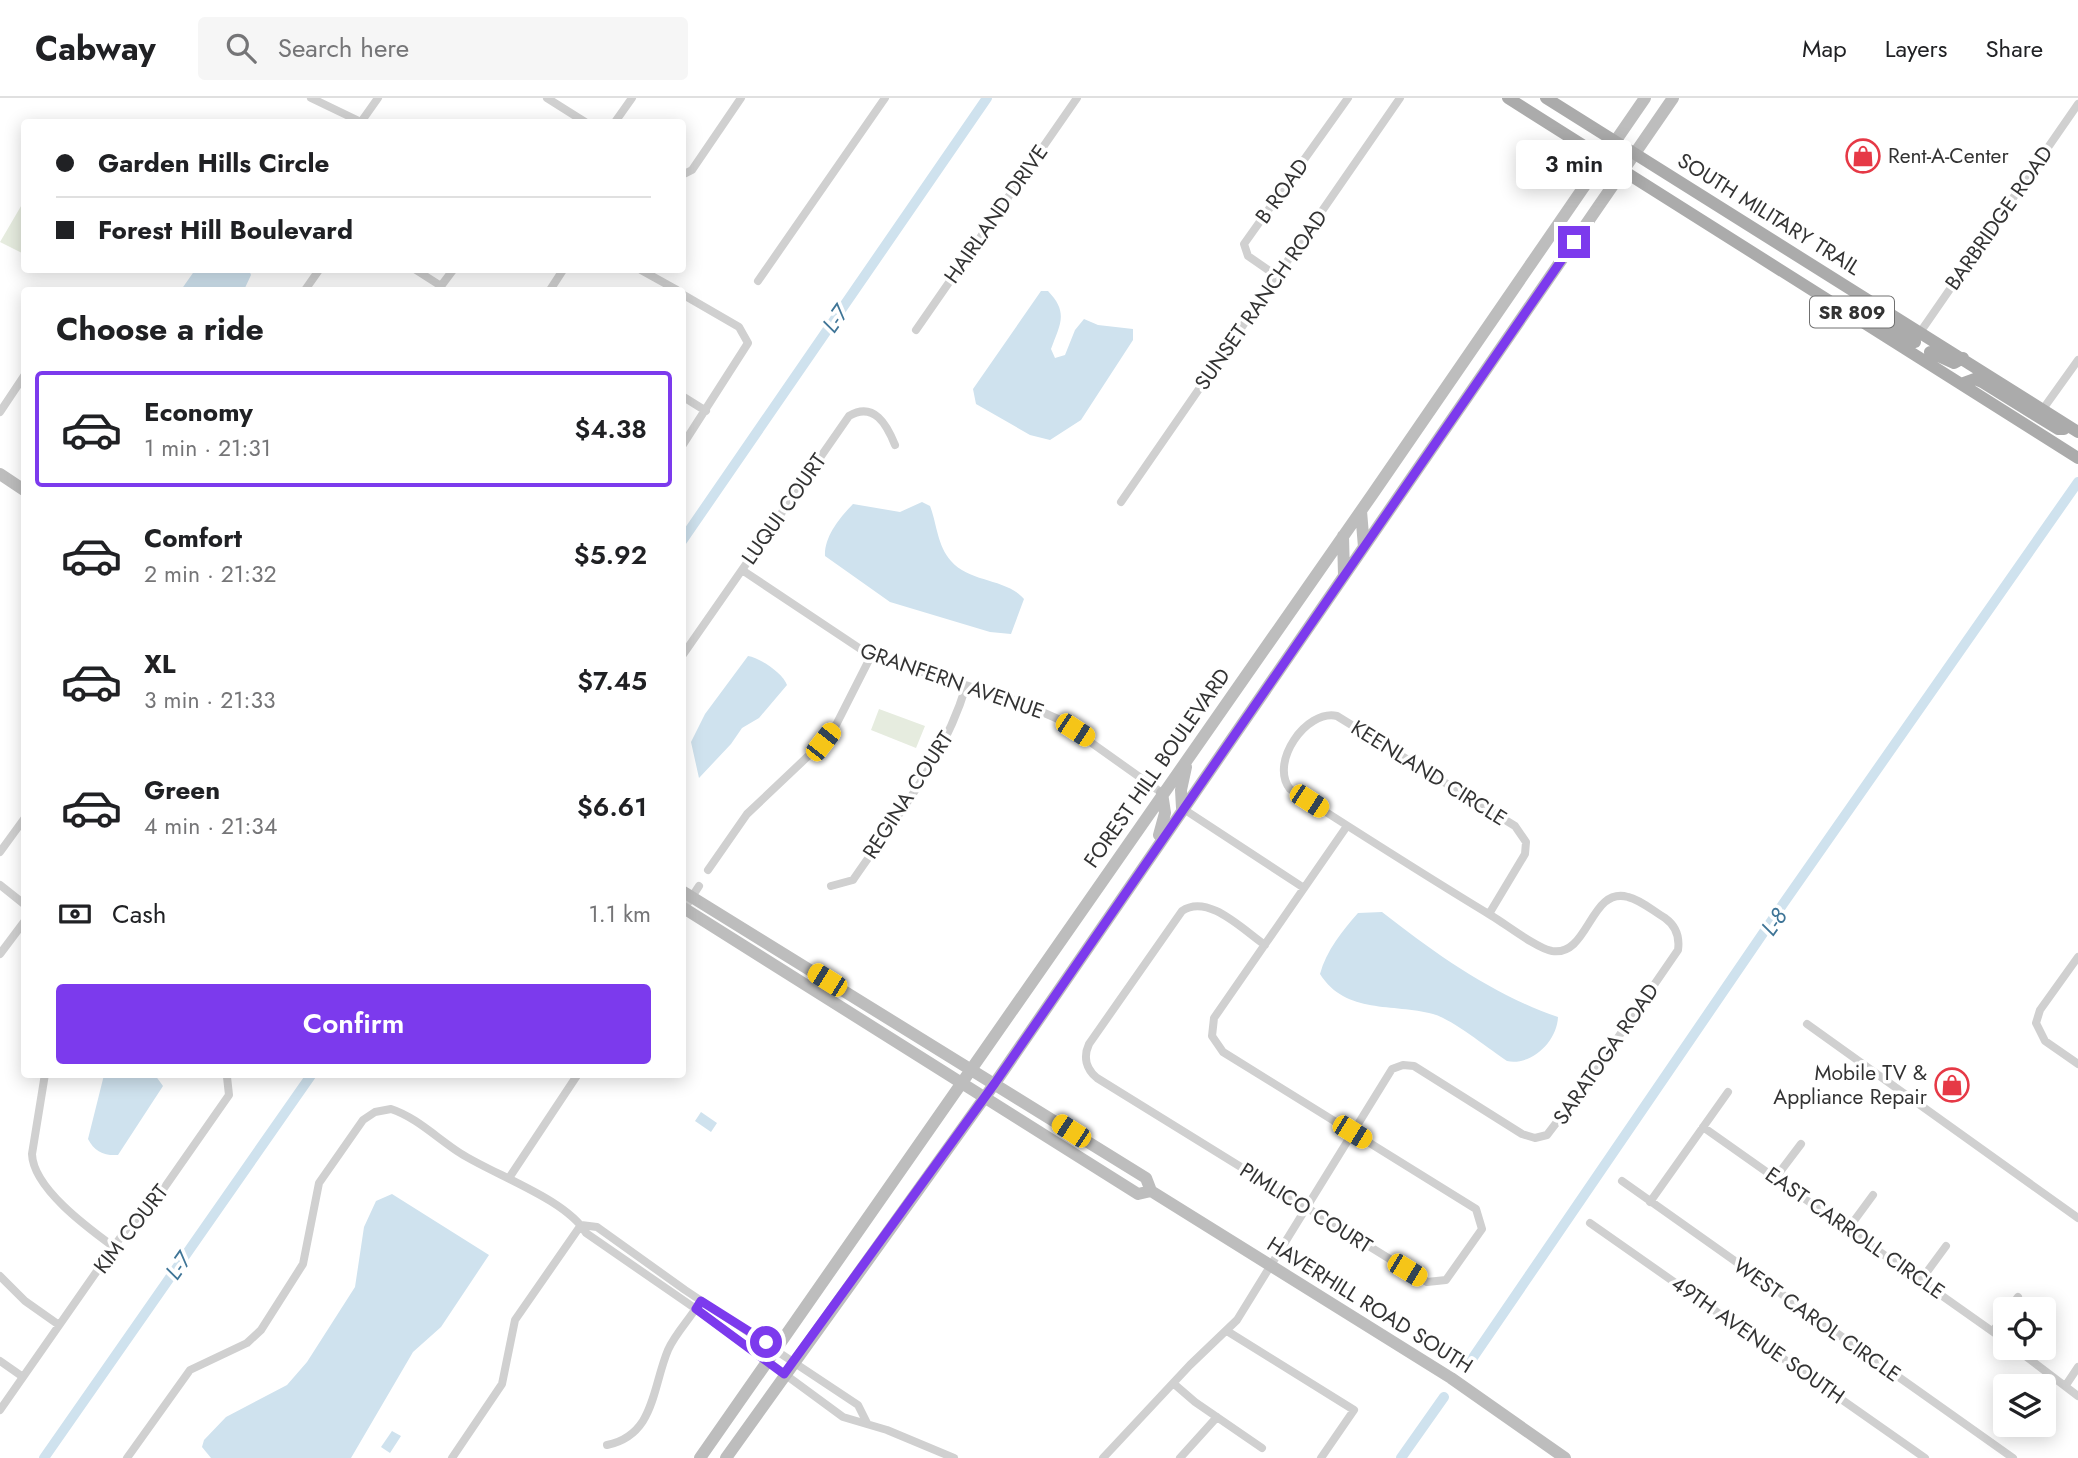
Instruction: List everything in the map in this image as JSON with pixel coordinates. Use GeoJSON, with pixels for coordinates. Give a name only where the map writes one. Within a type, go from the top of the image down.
{"type":"FeatureCollection","features":[{"type":"Feature","properties":{"kind":"main road","name":"SOUTH MILITARY TRAIL"},"geometry":{"type":"LineString","coordinates":[[1508,98],[1964,383],[2078,458]]}},
{"type":"Feature","properties":{"kind":"main road","name":"SOUTH MILITARY TRAIL"},"geometry":{"type":"LineString","coordinates":[[1546,98],[1921,331],[2076,431]]}},
{"type":"Feature","properties":{"kind":"main road","name":"FOREST HILL BOULEVARD"},"geometry":{"type":"LineString","coordinates":[[700,1458],[1361,511],[1645,98]]}},
{"type":"Feature","properties":{"kind":"main road","name":"FOREST HILL BOULEVARD"},"geometry":{"type":"LineString","coordinates":[[726,1458],[995,1083],[1673,98]]}},
{"type":"Feature","properties":{"kind":"main road"},"geometry":{"type":"LineString","coordinates":[[1838,304],[1862,309],[1944,360],[1954,363],[1963,358]]}},
{"type":"Feature","properties":{"kind":"main road"},"geometry":{"type":"LineString","coordinates":[[1460,366],[1462,405]]}},
{"type":"Feature","properties":{"kind":"main road"},"geometry":{"type":"LineString","coordinates":[[1964,383],[1975,379],[1982,382],[2058,429],[2076,431]]}},
{"type":"Feature","properties":{"kind":"main road"},"geometry":{"type":"LineString","coordinates":[[0,474],[21,487]]}},
{"type":"Feature","properties":{"kind":"main road"},"geometry":{"type":"LineString","coordinates":[[1361,511],[1364,547]]}},
{"type":"Feature","properties":{"kind":"main road"},"geometry":{"type":"LineString","coordinates":[[1343,536],[1345,575]]}},
{"type":"Feature","properties":{"kind":"main road"},"geometry":{"type":"LineString","coordinates":[[1182,808],[1182,777],[1192,751]]}},
{"type":"Feature","properties":{"kind":"main road"},"geometry":{"type":"LineString","coordinates":[[1152,852],[1165,813],[1163,793]]}},
{"type":"Feature","properties":{"kind":"main road","name":"HAVERHILL ROAD SOUTH"},"geometry":{"type":"LineString","coordinates":[[687,900],[972,1069],[1146,1178],[1151,1191],[1451,1378],[1565,1458]]}},
{"type":"Feature","properties":{"kind":"main road","name":"HAVERHILL ROAD SOUTH"},"geometry":{"type":"LineString","coordinates":[[687,900],[962,1083],[1138,1194],[1151,1191]]}},
{"type":"Feature","properties":{"kind":"street"},"geometry":{"type":"LineString","coordinates":[[311,98],[355,119]]}},
{"type":"Feature","properties":{"kind":"street"},"geometry":{"type":"LineString","coordinates":[[363,119],[378,98]]}},
{"type":"Feature","properties":{"kind":"street"},"geometry":{"type":"LineString","coordinates":[[547,98],[580,119]]}},
{"type":"Feature","properties":{"kind":"street"},"geometry":{"type":"LineString","coordinates":[[617,119],[632,98]]}},
{"type":"Feature","properties":{"kind":"street"},"geometry":{"type":"LineString","coordinates":[[686,173],[691,170],[741,98]]}},
{"type":"Feature","properties":{"kind":"street"},"geometry":{"type":"LineString","coordinates":[[758,281],[885,98]]}},
{"type":"Feature","properties":{"kind":"street","name":"HAIRLAND DRIVE"},"geometry":{"type":"LineString","coordinates":[[916,330],[1077,98]]}},
{"type":"Feature","properties":{"kind":"street","name":"B ROAD"},"geometry":{"type":"LineString","coordinates":[[1277,276],[1248,256],[1244,244],[1348,98]]}},
{"type":"Feature","properties":{"kind":"street","name":"SUNSET RANCH ROAD"},"geometry":{"type":"LineString","coordinates":[[1121,502],[1397,99]]}},
{"type":"Feature","properties":{"kind":"street","name":"BARBRIDGE ROAD"},"geometry":{"type":"LineString","coordinates":[[1921,331],[2078,104]]}},
{"type":"Feature","properties":{"kind":"street"},"geometry":{"type":"LineString","coordinates":[[420,273],[439,287]]}},
{"type":"Feature","properties":{"kind":"street"},"geometry":{"type":"LineString","coordinates":[[646,273],[671,287]]}},
{"type":"Feature","properties":{"kind":"street"},"geometry":{"type":"LineString","coordinates":[[686,296],[739,327],[747,337],[747,349],[686,440]]}},
{"type":"Feature","properties":{"kind":"street"},"geometry":{"type":"LineString","coordinates":[[2043,409],[2078,360]]}},
{"type":"Feature","properties":{"kind":"street"},"geometry":{"type":"LineString","coordinates":[[0,412],[21,380]]}},
{"type":"Feature","properties":{"kind":"street"},"geometry":{"type":"LineString","coordinates":[[686,398],[706,411]]}},
{"type":"Feature","properties":{"kind":"street","name":"LUQUI COURT"},"geometry":{"type":"LineString","coordinates":[[686,650],[849,416],[861,411],[874,414],[885,421],[895,445]]}},
{"type":"Feature","properties":{"kind":"street","name":"GRANFERN AVENUE"},"geometry":{"type":"LineString","coordinates":[[742,570],[871,656],[1017,701],[1058,719],[1163,793]]}},
{"type":"Feature","properties":{"kind":"street"},"geometry":{"type":"LineString","coordinates":[[708,870],[747,814],[823,742],[836,725],[871,656]]}},
{"type":"Feature","properties":{"kind":"street","name":"REGINA COURT"},"geometry":{"type":"LineString","coordinates":[[831,886],[853,880],[942,750],[954,724],[966,686]]}},
{"type":"Feature","properties":{"kind":"street","name":"KEENLAND CIRCLE"},"geometry":{"type":"LineString","coordinates":[[1347,826],[1290,789],[1283,778],[1284,758],[1308,723],[1327,714],[1336,716],[1515,826],[1525,842],[1525,854],[1489,914]]}},
{"type":"Feature","properties":{"kind":"street"},"geometry":{"type":"LineString","coordinates":[[1182,808],[1304,888]]}},
{"type":"Feature","properties":{"kind":"street"},"geometry":{"type":"LineString","coordinates":[[0,852],[21,823]]}},
{"type":"Feature","properties":{"kind":"street"},"geometry":{"type":"LineString","coordinates":[[1347,826],[1489,914]]}},
{"type":"Feature","properties":{"kind":"street","name":"PIMLICO COURT"},"geometry":{"type":"LineString","coordinates":[[1265,945],[1212,908],[1200,904],[1187,907],[1177,915],[1089,1044],[1086,1063],[1097,1078],[1307,1209],[1433,1283],[1452,1277],[1482,1229],[1476,1209],[1223,1052],[1214,1042],[1211,1030],[1214,1018],[1265,945],[1347,826]]}},
{"type":"Feature","properties":{"kind":"street"},"geometry":{"type":"LineString","coordinates":[[0,885],[21,902]]}},
{"type":"Feature","properties":{"kind":"street","name":"SARATOGA ROAD"},"geometry":{"type":"LineString","coordinates":[[1103,1458],[1173,1382],[1227,1331],[1307,1209],[1384,1077],[1392,1069],[1403,1065],[1414,1066],[1528,1137],[1547,1135],[1675,956],[1679,943],[1677,931],[1669,921],[1635,900],[1623,896],[1605,902],[1577,941],[1560,951],[1548,950],[1489,914]]}},
{"type":"Feature","properties":{"kind":"street"},"geometry":{"type":"LineString","coordinates":[[0,954],[21,926]]}},
{"type":"Feature","properties":{"kind":"street"},"geometry":{"type":"LineString","coordinates":[[2078,957],[2040,1010],[2036,1023],[2045,1041],[2078,1064]]}},
{"type":"Feature","properties":{"kind":"street"},"geometry":{"type":"LineString","coordinates":[[1807,1024],[2078,1218]]}},
{"type":"Feature","properties":{"kind":"street"},"geometry":{"type":"LineString","coordinates":[[44,1078],[32,1154],[34,1166],[69,1211],[114,1247]]}},
{"type":"Feature","properties":{"kind":"street","name":"KIM COURT"},"geometry":{"type":"LineString","coordinates":[[0,1410],[127,1228],[155,1201],[229,1095],[227,1078]]}},
{"type":"Feature","properties":{"kind":"street"},"geometry":{"type":"LineString","coordinates":[[509,1178],[575,1078]]}},
{"type":"Feature","properties":{"kind":"street"},"geometry":{"type":"LineString","coordinates":[[1650,1202],[1728,1093]]}},
{"type":"Feature","properties":{"kind":"street"},"geometry":{"type":"LineString","coordinates":[[127,1458],[190,1370],[247,1343],[261,1330],[303,1264],[315,1191],[363,1120],[385,1110],[399,1111],[468,1158],[509,1178],[581,1225],[586,1234],[699,1305],[795,1360],[858,1405],[867,1423]]}},
{"type":"Feature","properties":{"kind":"street","name":"EAST CARROLL CIRCLE"},"geometry":{"type":"LineString","coordinates":[[1703,1127],[1993,1331]]}},
{"type":"Feature","properties":{"kind":"street"},"geometry":{"type":"LineString","coordinates":[[1776,1177],[1801,1144]]}},
{"type":"Feature","properties":{"kind":"street","name":"WEST CAROL CIRCLE"},"geometry":{"type":"LineString","coordinates":[[1622,1181],[2012,1458]]}},
{"type":"Feature","properties":{"kind":"street"},"geometry":{"type":"LineString","coordinates":[[1848,1229],[1873,1195]]}},
{"type":"Feature","properties":{"kind":"street","name":"49TH AVENUE SOUTH"},"geometry":{"type":"LineString","coordinates":[[1590,1223],[1925,1458]]}},
{"type":"Feature","properties":{"kind":"street"},"geometry":{"type":"LineString","coordinates":[[452,1458],[502,1384],[515,1320],[581,1225]]}},
{"type":"Feature","properties":{"kind":"street"},"geometry":{"type":"LineString","coordinates":[[1921,1280],[1946,1246]]}},
{"type":"Feature","properties":{"kind":"street"},"geometry":{"type":"LineString","coordinates":[[0,1276],[14,1292],[60,1325]]}},
{"type":"Feature","properties":{"kind":"street"},"geometry":{"type":"LineString","coordinates":[[699,1305],[767,1362],[843,1417],[867,1423],[954,1458]]}},
{"type":"Feature","properties":{"kind":"street"},"geometry":{"type":"LineString","coordinates":[[607,1445],[627,1441],[637,1429],[650,1408],[667,1352],[699,1305]]}},
{"type":"Feature","properties":{"kind":"street"},"geometry":{"type":"LineString","coordinates":[[1227,1331],[1354,1410],[1321,1458]]}},
{"type":"Feature","properties":{"kind":"street"},"geometry":{"type":"LineString","coordinates":[[2032,1360],[2078,1396]]}},
{"type":"Feature","properties":{"kind":"street"},"geometry":{"type":"LineString","coordinates":[[0,1361],[23,1377]]}},
{"type":"Feature","properties":{"kind":"street"},"geometry":{"type":"LineString","coordinates":[[2066,1385],[2078,1367]]}},
{"type":"Feature","properties":{"kind":"street"},"geometry":{"type":"LineString","coordinates":[[1173,1382],[1262,1448]]}},
{"type":"Feature","properties":{"kind":"street"},"geometry":{"type":"LineString","coordinates":[[1180,1458],[1217,1417]]}},
{"type":"Feature","properties":{"kind":"shaded area"},"geometry":{"type":"Polygon","coordinates":[[[21,206],[21,252],[0,242],[21,206]]]}},
{"type":"Feature","properties":{"kind":"shaded area"},"geometry":{"type":"Polygon","coordinates":[[[879,709],[925,726],[916,748],[871,730],[879,709]]]}},
{"type":"Feature","properties":{"kind":"water"},"geometry":{"type":"Polygon","coordinates":[[[193,273],[251,275],[245,287],[183,287],[193,273]]]}},
{"type":"Feature","properties":{"kind":"water"},"geometry":{"type":"Polygon","coordinates":[[[1041,291],[1048,291],[1061,312],[1060,325],[1051,349],[1055,358],[1065,355],[1075,330],[1084,319],[1098,325],[1133,329],[1133,340],[1081,420],[1050,440],[1030,435],[976,404],[973,389],[1041,291]]]}},
{"type":"Feature","properties":{"kind":"water"},"geometry":{"type":"Polygon","coordinates":[[[922,502],[930,506],[940,541],[951,561],[968,573],[1008,587],[1024,599],[1011,634],[990,632],[890,602],[825,556],[830,535],[853,504],[900,512],[922,502]]]}},
{"type":"Feature","properties":{"kind":"water"},"geometry":{"type":"Polygon","coordinates":[[[748,656],[770,667],[787,685],[759,718],[742,728],[699,778],[691,742],[705,714],[748,656]]]}},
{"type":"Feature","properties":{"kind":"water"},"geometry":{"type":"Polygon","coordinates":[[[1382,912],[1466,972],[1511,997],[1558,1017],[1557,1026],[1548,1043],[1525,1060],[1507,1061],[1441,1017],[1357,1002],[1331,987],[1320,974],[1336,941],[1358,913],[1382,912]]]}},
{"type":"Feature","properties":{"kind":"water"},"geometry":{"type":"Polygon","coordinates":[[[103,1078],[157,1078],[163,1086],[118,1155],[100,1152],[88,1139],[103,1078]]]}},
{"type":"Feature","properties":{"kind":"water"},"geometry":{"type":"Polygon","coordinates":[[[701,1112],[717,1123],[711,1132],[695,1121],[701,1112]]]}},
{"type":"Feature","properties":{"kind":"water"},"geometry":{"type":"Polygon","coordinates":[[[392,1194],[489,1255],[441,1327],[413,1352],[351,1458],[211,1458],[202,1447],[204,1440],[226,1417],[287,1385],[307,1362],[355,1287],[364,1227],[376,1201],[392,1194]]]}},
{"type":"Feature","properties":{"kind":"water"},"geometry":{"type":"Polygon","coordinates":[[[392,1431],[401,1436],[390,1453],[381,1447],[392,1431]]]}},
{"type":"Feature","properties":{"kind":"waterway","name":"L-7"},"geometry":{"type":"LineString","coordinates":[[686,535],[987,98]]}},
{"type":"Feature","properties":{"kind":"waterway","name":"L-8"},"geometry":{"type":"LineString","coordinates":[[1470,1362],[1783,904],[2078,482]]}},
{"type":"Feature","properties":{"kind":"waterway","name":"L-7"},"geometry":{"type":"LineString","coordinates":[[44,1458],[309,1078]]}},
{"type":"Feature","properties":{"kind":"waterway","name":"L-8"},"geometry":{"type":"LineString","coordinates":[[1401,1458],[1444,1397]]}},
{"type":"Feature","properties":{"kind":"place","name":"Rent-A-Center"},"geometry":{"type":"Point","coordinates":[1863,156]}},
{"type":"Feature","properties":{"kind":"place","name":"Mobile TV & Appliance Repair"},"geometry":{"type":"Point","coordinates":[1952,1085]}},
{"type":"Feature","properties":{"kind":"route"},"geometry":{"type":"LineString","coordinates":[[766,1342],[701,1301],[696,1309],[784,1374],[995,1083],[1574,242]]}}]}
